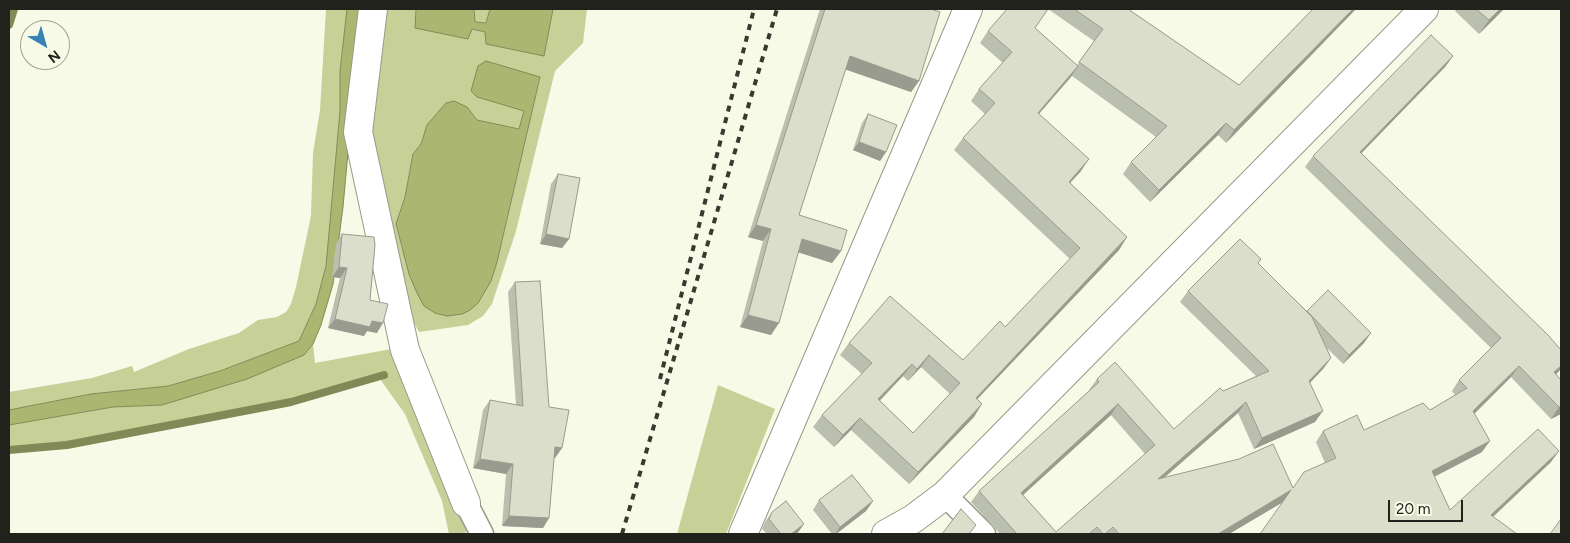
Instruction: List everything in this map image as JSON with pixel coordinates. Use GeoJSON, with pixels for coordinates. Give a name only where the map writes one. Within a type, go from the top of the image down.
{"type":"FeatureCollection","features":[{"type":"Feature","properties":{"kind":"street"},"geometry":{"type":"LineString","coordinates":[[373,9],[358,132],[405,350],[466,503],[482,534]]}},
{"type":"Feature","properties":{"kind":"street"},"geometry":{"type":"LineString","coordinates":[[743,534],[968,9]]}},
{"type":"Feature","properties":{"kind":"street"},"geometry":{"type":"LineString","coordinates":[[886,534],[913,519],[945,496],[1424,9]]}},
{"type":"Feature","properties":{"kind":"street"},"geometry":{"type":"LineString","coordinates":[[945,496],[984,534]]}},
{"type":"Feature","properties":{"kind":"shaded area"},"geometry":{"type":"Polygon","coordinates":[[[326,9],[347,9],[340,71],[340,111],[326,266],[316,304],[299,341],[220,371],[168,386],[91,394],[9,410],[9,392],[92,378],[132,366],[134,372],[189,349],[239,333],[258,320],[277,317],[286,312],[291,304],[296,287],[311,216],[313,153],[320,110],[326,9]]]}},
{"type":"Feature","properties":{"kind":"shaded area"},"geometry":{"type":"Polygon","coordinates":[[[347,9],[361,9],[343,207],[333,284],[321,325],[313,344],[304,355],[247,379],[162,405],[113,407],[9,425],[9,410],[91,394],[168,386],[220,371],[299,341],[316,304],[326,266],[340,111],[340,71],[347,9]]]}},
{"type":"Feature","properties":{"kind":"shaded area"},"geometry":{"type":"Polygon","coordinates":[[[381,9],[416,9],[415,17],[468,39],[471,29],[485,32],[487,44],[544,56],[553,9],[587,9],[583,43],[555,71],[516,231],[492,304],[483,316],[468,325],[419,332],[412,319],[371,134],[381,9]],[[486,61],[477,97],[524,111],[519,129],[477,120],[467,107],[421,144],[413,154],[405,197],[396,225],[402,249],[486,290],[497,262],[540,78],[486,61]]]}},
{"type":"Feature","properties":{"kind":"shaded area"},"geometry":{"type":"Polygon","coordinates":[[[416,9],[474,9],[475,22],[486,23],[490,9],[553,9],[544,56],[486,44],[485,32],[472,29],[468,39],[415,28],[416,9]]]}},
{"type":"Feature","properties":{"kind":"shaded area"},"geometry":{"type":"Polygon","coordinates":[[[474,9],[490,9],[486,23],[475,22],[474,9]]]}},
{"type":"Feature","properties":{"kind":"shaded area"},"geometry":{"type":"Polygon","coordinates":[[[486,61],[540,77],[491,281],[478,303],[470,310],[462,314],[447,316],[435,313],[424,306],[409,274],[396,224],[405,197],[413,154],[421,144],[427,125],[446,103],[454,101],[467,107],[477,120],[519,129],[524,111],[477,97],[471,91],[478,66],[486,61]]]}},
{"type":"Feature","properties":{"kind":"shaded area"},"geometry":{"type":"Polygon","coordinates":[[[313,344],[315,363],[391,349],[467,529],[465,534],[449,534],[442,501],[405,414],[380,379],[387,376],[386,372],[290,399],[66,443],[9,447],[9,425],[113,407],[162,405],[304,355],[313,344]]]}},
{"type":"Feature","properties":{"kind":"shaded area"},"geometry":{"type":"Polygon","coordinates":[[[718,385],[775,409],[726,534],[677,534],[718,385]]]}},
{"type":"Feature","properties":{"kind":"building"},"geometry":{"type":"Polygon","coordinates":[[[825,9],[931,9],[940,12],[919,81],[850,56],[799,215],[847,230],[841,251],[802,239],[779,323],[748,315],[771,229],[756,225],[825,9]]]}},
{"type":"Feature","properties":{"kind":"building"},"geometry":{"type":"Polygon","coordinates":[[[1007,9],[1048,9],[1035,28],[1078,66],[1038,113],[1089,159],[1069,182],[1127,237],[976,398],[982,404],[918,472],[860,418],[843,435],[822,415],[872,363],[849,343],[890,296],[963,360],[1000,321],[1005,327],[1080,248],[963,138],[995,103],[979,89],[1012,52],[988,31],[1007,9]],[[929,355],[917,369],[912,364],[878,399],[913,433],[960,383],[929,355]]]}},
{"type":"Feature","properties":{"kind":"building"},"geometry":{"type":"Polygon","coordinates":[[[1074,9],[1128,9],[1239,85],[1313,9],[1353,9],[1234,130],[1226,123],[1159,190],[1131,162],[1167,126],[1079,62],[1103,29],[1074,9]]]}},
{"type":"Feature","properties":{"kind":"building"},"geometry":{"type":"Polygon","coordinates":[[[1476,9],[1500,9],[1489,20],[1476,9]]]}},
{"type":"Feature","properties":{"kind":"building"},"geometry":{"type":"Polygon","coordinates":[[[1431,35],[1453,56],[1360,152],[1548,335],[1561,350],[1561,366],[1554,372],[1561,380],[1561,406],[1559,407],[1519,366],[1473,411],[1490,441],[1432,471],[1450,510],[1538,429],[1559,451],[1491,515],[1517,534],[1260,534],[1291,490],[1218,534],[1119,534],[1113,527],[1103,534],[1097,527],[1089,534],[1017,534],[979,491],[1099,382],[1097,379],[1115,362],[1174,429],[1220,388],[1223,391],[1269,371],[1188,291],[1240,239],[1261,259],[1258,263],[1312,317],[1331,358],[1309,381],[1323,411],[1262,438],[1246,402],[1158,479],[1239,459],[1273,444],[1293,488],[1304,472],[1336,458],[1323,431],[1357,415],[1364,430],[1423,403],[1430,410],[1467,388],[1459,380],[1501,338],[1313,156],[1431,35]],[[1118,404],[1021,493],[1056,532],[1155,445],[1118,404]]]}},
{"type":"Feature","properties":{"kind":"building"},"geometry":{"type":"Polygon","coordinates":[[[868,114],[897,125],[886,152],[859,142],[868,114]]]}},
{"type":"Feature","properties":{"kind":"building"},"geometry":{"type":"Polygon","coordinates":[[[558,174],[580,178],[569,239],[546,234],[558,174]]]}},
{"type":"Feature","properties":{"kind":"building"},"geometry":{"type":"Polygon","coordinates":[[[342,234],[374,237],[375,245],[370,300],[388,304],[383,323],[372,321],[370,327],[335,319],[347,268],[339,267],[342,234]]]}},
{"type":"Feature","properties":{"kind":"building"},"geometry":{"type":"Polygon","coordinates":[[[540,281],[549,407],[569,410],[562,448],[555,447],[549,518],[509,516],[513,464],[480,459],[490,400],[523,406],[515,282],[540,281]]]}},
{"type":"Feature","properties":{"kind":"building"},"geometry":{"type":"Polygon","coordinates":[[[1328,290],[1371,333],[1349,355],[1307,311],[1328,290]]]}},
{"type":"Feature","properties":{"kind":"building"},"geometry":{"type":"Polygon","coordinates":[[[852,475],[873,501],[840,527],[819,500],[852,475]]]}},
{"type":"Feature","properties":{"kind":"building"},"geometry":{"type":"Polygon","coordinates":[[[786,501],[804,524],[791,534],[781,534],[769,519],[772,512],[786,501]]]}},
{"type":"Feature","properties":{"kind":"building"},"geometry":{"type":"Polygon","coordinates":[[[961,509],[976,525],[969,534],[942,534],[961,509]]]}},
{"type":"Feature","properties":{"kind":"building"},"geometry":{"type":"Polygon","coordinates":[[[1561,519],[1561,534],[1550,534],[1561,519]]]}},
{"type":"Feature","properties":{"kind":"waterway"},"geometry":{"type":"LineString","coordinates":[[9,25],[14,9]]}},
{"type":"Feature","properties":{"kind":"waterway"},"geometry":{"type":"LineString","coordinates":[[9,450],[67,445],[291,402],[384,375]]}},
{"type":"Feature","properties":{"kind":"railway"},"geometry":{"type":"LineString","coordinates":[[660,379],[754,9]]}},
{"type":"Feature","properties":{"kind":"railway"},"geometry":{"type":"LineString","coordinates":[[622,534],[777,9]]}}]}
